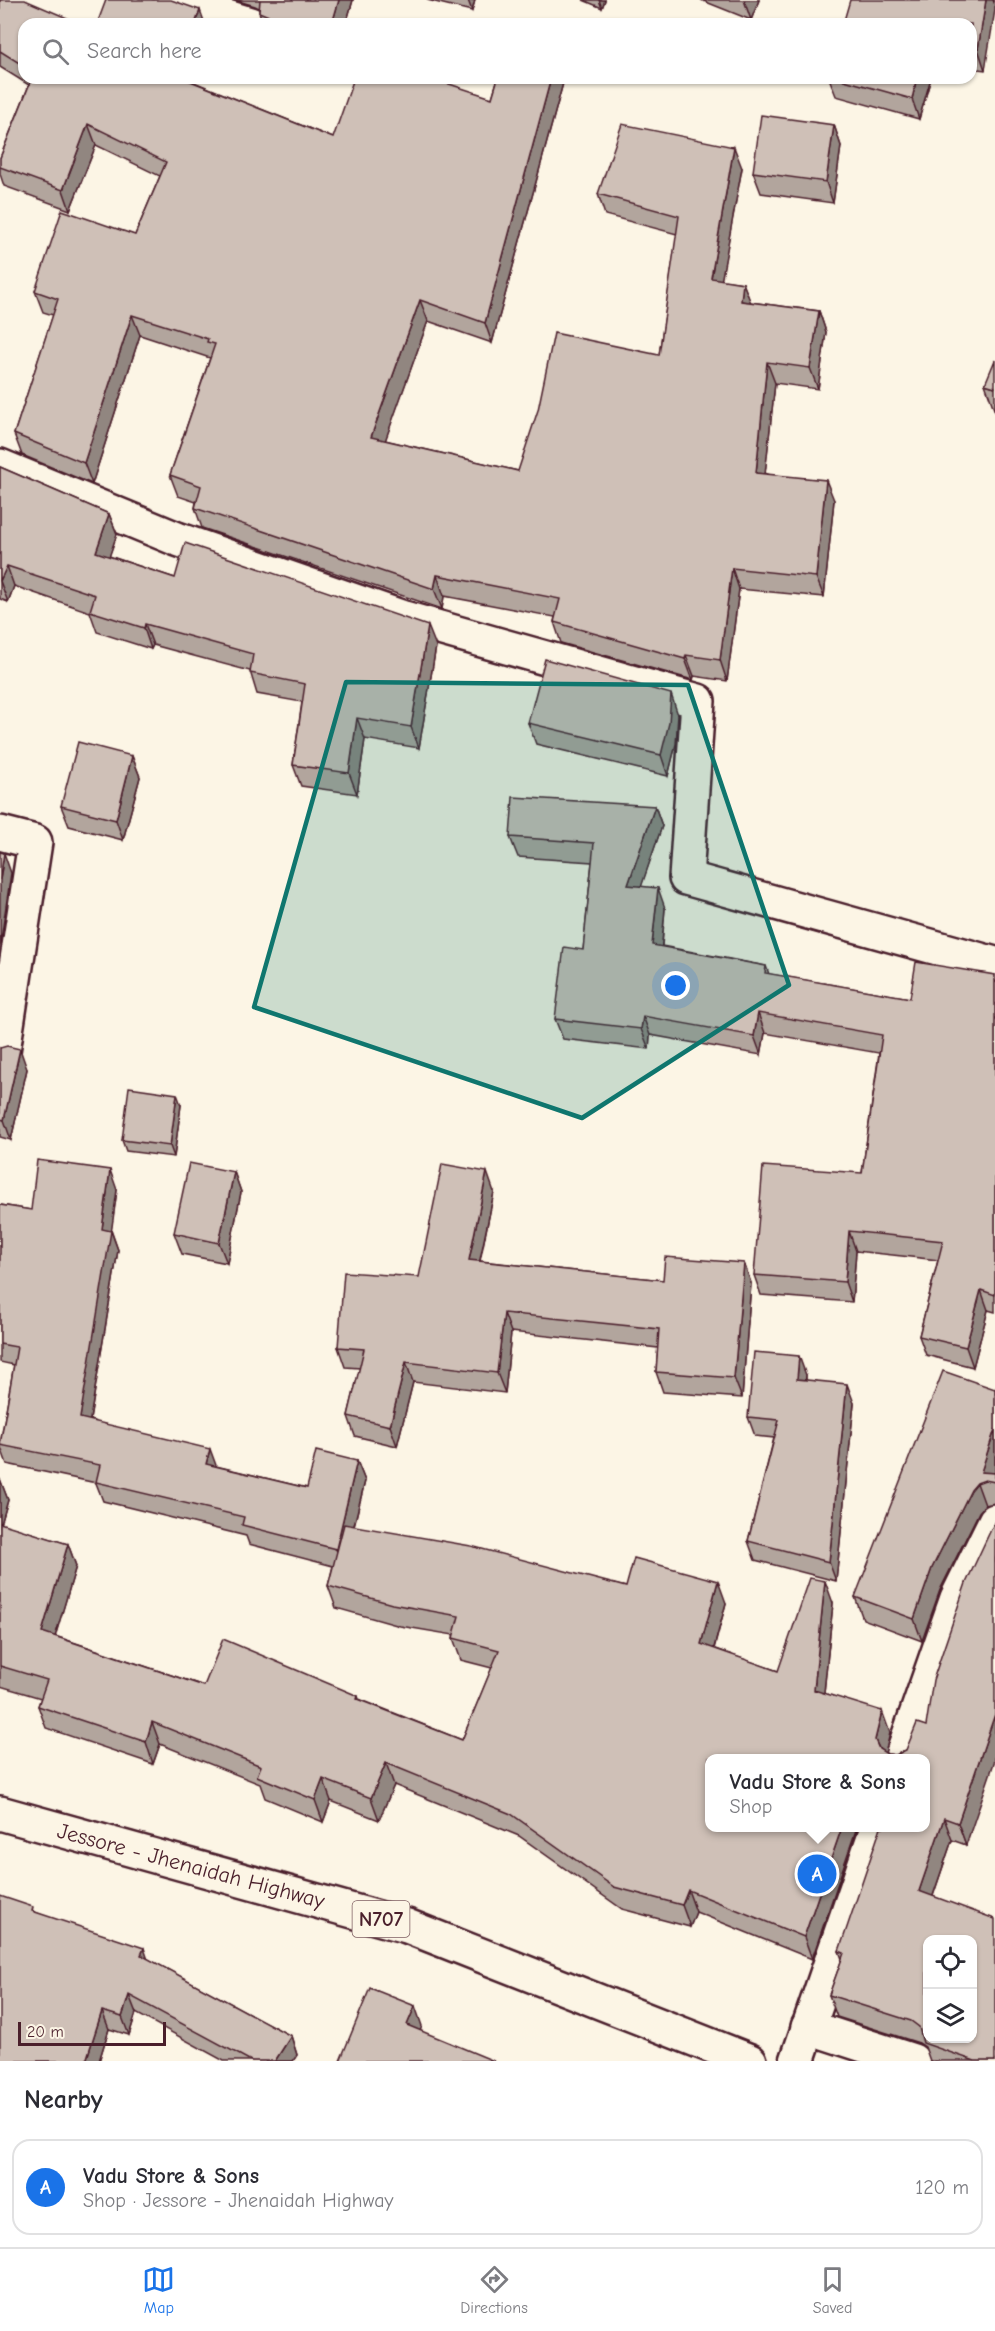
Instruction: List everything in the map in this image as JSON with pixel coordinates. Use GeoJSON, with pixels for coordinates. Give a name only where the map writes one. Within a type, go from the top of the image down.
{"type":"FeatureCollection","features":[{"type":"Feature","properties":{"kind":"main road"},"geometry":{"type":"LineString","coordinates":[[171,0],[230,18]]}},
{"type":"Feature","properties":{"kind":"main road"},"geometry":{"type":"LineString","coordinates":[[0,466],[177,539],[404,618],[698,701],[686,878],[995,964]]}},
{"type":"Feature","properties":{"kind":"main road"},"geometry":{"type":"LineString","coordinates":[[0,833],[35,842],[3,1051],[0,1051]]}},
{"type":"Feature","properties":{"kind":"main road"},"geometry":{"type":"LineString","coordinates":[[902,1754],[957,1598],[995,1521]]}},
{"type":"Feature","properties":{"kind":"main road","name":"Jessore - Jhenaidah Highway"},"geometry":{"type":"LineString","coordinates":[[0,1813],[407,1926],[750,2061]]}},
{"type":"Feature","properties":{"kind":"main road"},"geometry":{"type":"LineString","coordinates":[[797,2061],[875,1832]]}},
{"type":"Feature","properties":{"kind":"main road"},"geometry":{"type":"LineString","coordinates":[[808,2027],[913,2061]]}},
{"type":"Feature","properties":{"kind":"highlighted area"},"geometry":{"type":"Polygon","coordinates":[[[346,682],[688,685],[789,985],[582,1118],[254,1007],[346,682]]]}},
{"type":"Feature","properties":{"kind":"building"},"geometry":{"type":"Polygon","coordinates":[[[0,0],[25,0],[67,18],[18,18],[18,62],[0,51],[0,0]]]}},
{"type":"Feature","properties":{"kind":"building"},"geometry":{"type":"Polygon","coordinates":[[[106,0],[171,0],[200,10],[197,18],[99,18],[106,0]]]}},
{"type":"Feature","properties":{"kind":"building"},"geometry":{"type":"Polygon","coordinates":[[[260,0],[339,0],[334,18],[274,18],[259,12],[260,0]]]}},
{"type":"Feature","properties":{"kind":"building"},"geometry":{"type":"Polygon","coordinates":[[[850,0],[986,0],[978,49],[977,18],[845,18],[850,0]]]}},
{"type":"Feature","properties":{"kind":"building"},"geometry":{"type":"Polygon","coordinates":[[[30,84],[198,84],[333,138],[352,84],[449,84],[492,98],[496,84],[549,84],[485,323],[420,300],[371,437],[518,471],[538,410],[554,333],[659,355],[679,216],[598,194],[622,124],[734,147],[711,278],[743,283],[741,301],[819,311],[810,368],[767,362],[756,473],[826,480],[816,577],[732,568],[720,660],[686,655],[685,659],[554,622],[560,599],[437,575],[434,589],[195,508],[201,486],[170,475],[215,344],[207,342],[208,339],[132,315],[84,463],[14,434],[58,299],[35,291],[62,210],[135,235],[166,162],[88,124],[63,190],[0,167],[0,158],[30,84]]]}},
{"type":"Feature","properties":{"kind":"building"},"geometry":{"type":"Polygon","coordinates":[[[858,84],[916,84],[912,99],[858,84]]]}},
{"type":"Feature","properties":{"kind":"building"},"geometry":{"type":"Polygon","coordinates":[[[761,115],[834,125],[826,182],[753,172],[761,115]]]}},
{"type":"Feature","properties":{"kind":"building"},"geometry":{"type":"Polygon","coordinates":[[[995,360],[995,387],[985,384],[995,360]]]}},
{"type":"Feature","properties":{"kind":"building"},"geometry":{"type":"Polygon","coordinates":[[[0,467],[109,514],[96,552],[175,578],[185,543],[428,626],[411,727],[357,718],[349,773],[293,765],[305,684],[250,673],[253,654],[145,624],[144,628],[90,611],[95,595],[7,566],[0,581],[0,467]]]}},
{"type":"Feature","properties":{"kind":"building"},"geometry":{"type":"Polygon","coordinates":[[[545,659],[671,694],[669,723],[661,755],[528,723],[545,659]]]}},
{"type":"Feature","properties":{"kind":"building"},"geometry":{"type":"Polygon","coordinates":[[[78,742],[132,756],[116,820],[61,806],[78,742]]]}},
{"type":"Feature","properties":{"kind":"building"},"geometry":{"type":"Polygon","coordinates":[[[513,797],[655,806],[628,885],[658,888],[652,945],[766,966],[765,973],[910,998],[916,962],[995,975],[995,1295],[981,1290],[966,1347],[919,1336],[943,1241],[849,1231],[845,1282],[754,1275],[763,1166],[862,1173],[882,1035],[758,1013],[754,1036],[643,1016],[641,1029],[555,1019],[564,947],[583,950],[594,843],[510,837],[513,797]]]}},
{"type":"Feature","properties":{"kind":"building"},"geometry":{"type":"Polygon","coordinates":[[[0,852],[4,853],[0,880],[0,852]]]}},
{"type":"Feature","properties":{"kind":"building"},"geometry":{"type":"Polygon","coordinates":[[[7,1046],[20,1049],[4,1120],[0,1119],[0,1048],[7,1046]]]}},
{"type":"Feature","properties":{"kind":"building"},"geometry":{"type":"Polygon","coordinates":[[[129,1087],[177,1094],[170,1146],[122,1140],[129,1087]]]}},
{"type":"Feature","properties":{"kind":"building"},"geometry":{"type":"Polygon","coordinates":[[[37,1160],[110,1170],[102,1229],[111,1231],[80,1418],[210,1449],[206,1464],[307,1488],[316,1451],[357,1461],[336,1549],[242,1525],[244,1517],[96,1482],[100,1465],[0,1445],[17,1347],[0,1344],[0,1205],[31,1210],[37,1160]]]}},
{"type":"Feature","properties":{"kind":"building"},"geometry":{"type":"Polygon","coordinates":[[[189,1163],[234,1172],[219,1243],[174,1233],[189,1163]]]}},
{"type":"Feature","properties":{"kind":"building"},"geometry":{"type":"Polygon","coordinates":[[[442,1164],[487,1172],[469,1260],[663,1280],[665,1257],[744,1263],[734,1378],[656,1372],[659,1329],[504,1313],[497,1373],[406,1362],[390,1426],[348,1416],[364,1349],[338,1347],[344,1272],[419,1277],[442,1164]]]}},
{"type":"Feature","properties":{"kind":"building"},"geometry":{"type":"Polygon","coordinates":[[[754,1352],[799,1356],[797,1379],[847,1384],[829,1562],[748,1541],[779,1420],[748,1417],[754,1352]]]}},
{"type":"Feature","properties":{"kind":"building"},"geometry":{"type":"Polygon","coordinates":[[[943,1371],[995,1389],[995,1429],[981,1472],[995,1473],[995,1482],[985,1480],[977,1483],[971,1490],[932,1568],[914,1619],[855,1597],[943,1371]]]}},
{"type":"Feature","properties":{"kind":"building"},"geometry":{"type":"Polygon","coordinates":[[[995,1521],[995,1714],[958,1823],[944,1818],[919,1891],[995,1919],[995,2061],[975,2061],[923,2043],[919,2027],[911,2021],[829,1995],[844,1953],[839,1951],[879,1832],[930,1832],[930,1754],[898,1754],[906,1750],[917,1723],[926,1726],[933,1680],[966,1583],[995,1521]]]}},
{"type":"Feature","properties":{"kind":"building"},"geometry":{"type":"Polygon","coordinates":[[[0,1523],[68,1544],[42,1632],[204,1686],[223,1639],[358,1696],[357,1699],[462,1740],[499,1650],[453,1638],[459,1616],[392,1604],[328,1586],[344,1524],[471,1546],[626,1587],[634,1558],[718,1581],[701,1644],[778,1671],[810,1578],[825,1581],[814,1690],[882,1711],[875,1740],[879,1749],[887,1754],[705,1754],[705,1832],[840,1832],[804,1937],[688,1890],[682,1905],[614,1887],[511,1814],[386,1763],[371,1798],[323,1779],[315,1800],[257,1776],[261,1766],[152,1722],[146,1742],[38,1706],[47,1680],[0,1666],[0,1523]]]}},
{"type":"Feature","properties":{"kind":"building"},"geometry":{"type":"Polygon","coordinates":[[[0,1896],[33,1907],[32,1911],[144,1948],[141,1955],[291,2036],[275,2061],[251,2061],[129,1995],[122,2017],[102,2011],[86,2061],[0,2061],[0,1896]]]}},
{"type":"Feature","properties":{"kind":"building"},"geometry":{"type":"Polygon","coordinates":[[[370,1988],[415,2006],[407,2025],[494,2061],[340,2061],[370,1988]]]}},
{"type":"Feature","properties":{"kind":"place","name":"Vadu Store & Sons"},"geometry":{"type":"Point","coordinates":[817,1874]}}]}
